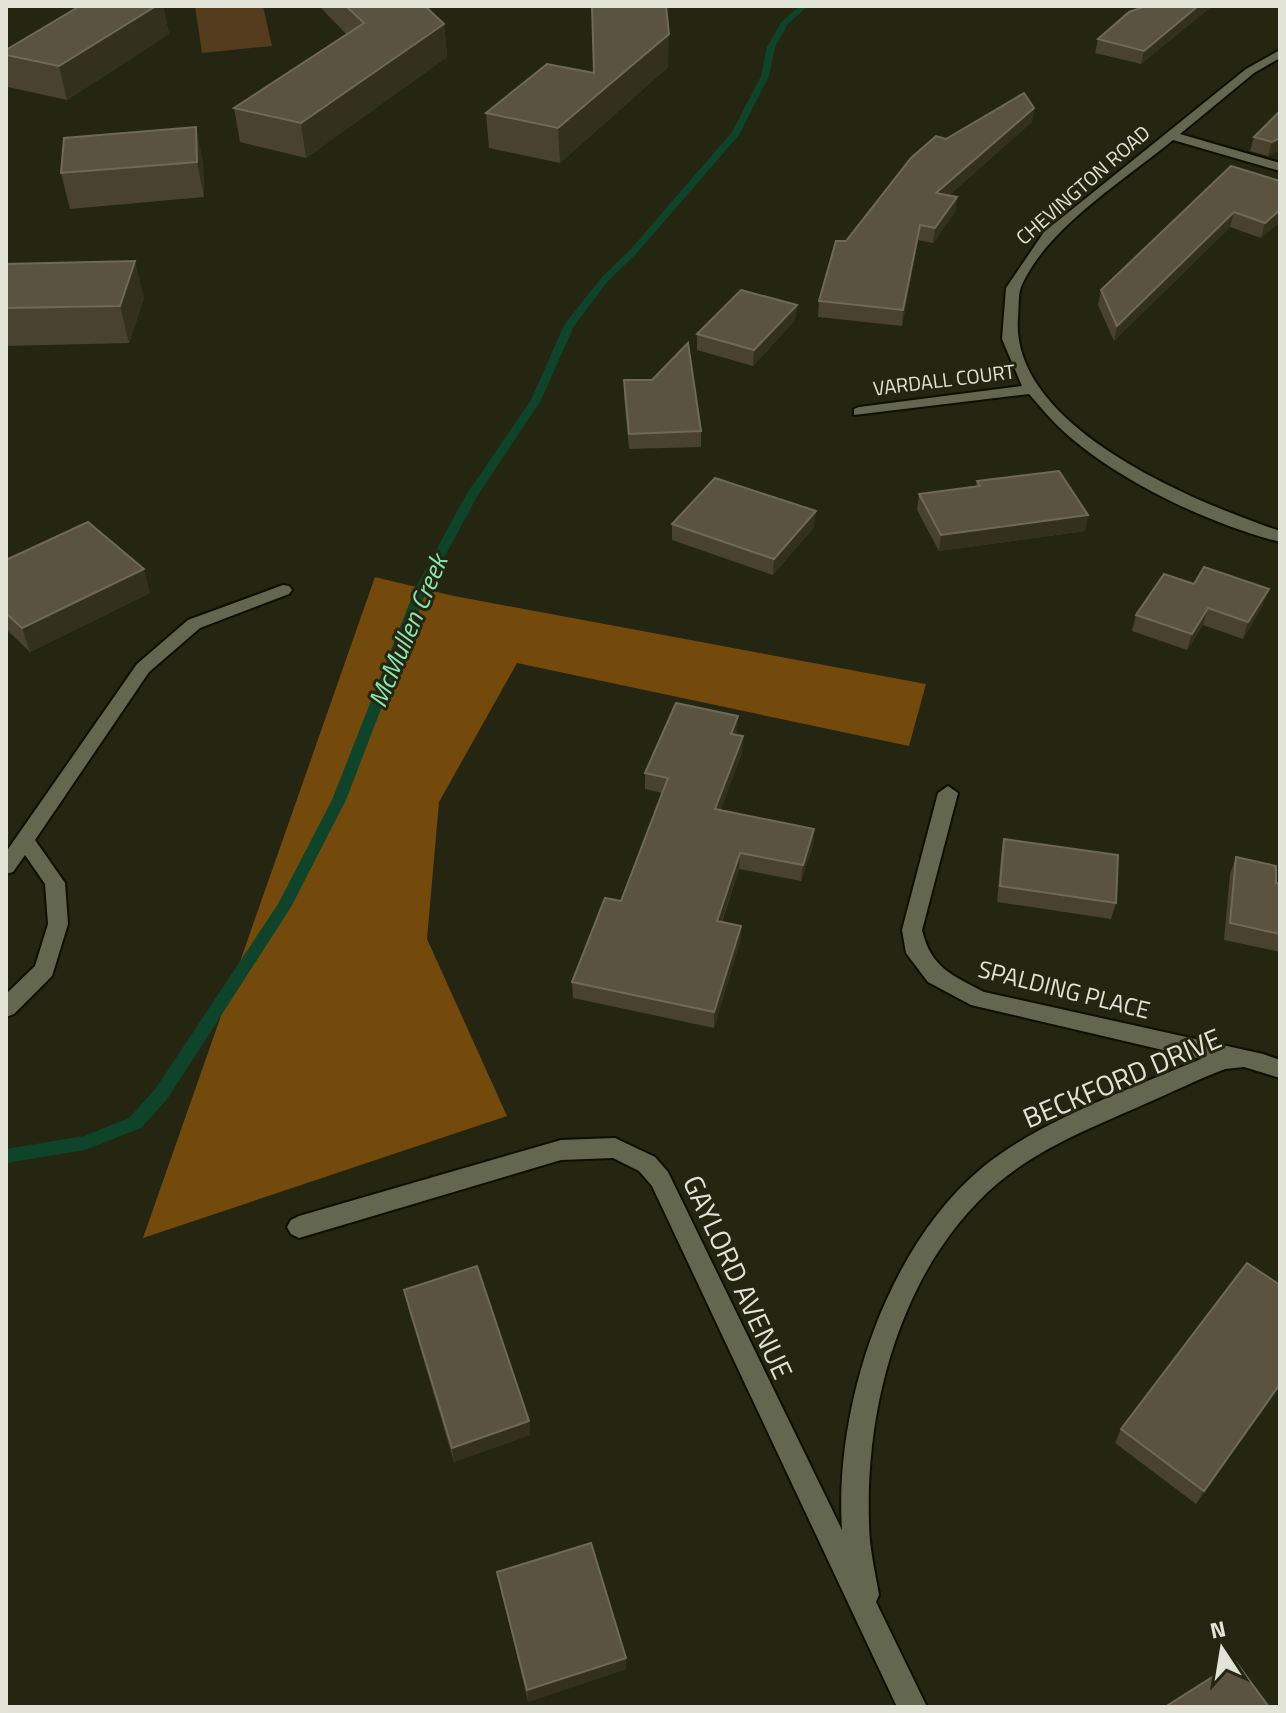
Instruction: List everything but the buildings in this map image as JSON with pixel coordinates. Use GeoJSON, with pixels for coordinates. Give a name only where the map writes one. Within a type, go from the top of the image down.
{"type":"FeatureCollection","features":[{"type":"Feature","properties":{"kind":"street","name":"CHEVINGTON ROAD"},"geometry":{"type":"LineString","coordinates":[[1280,53],[1250,71],[1049,235],[1028,257],[1013,282],[1006,311],[1009,340],[1034,389],[1066,427],[1104,458],[1190,504],[1280,537]]}},
{"type":"Feature","properties":{"kind":"street"},"geometry":{"type":"LineString","coordinates":[[1171,135],[1280,167]]}},
{"type":"Feature","properties":{"kind":"street","name":"VARDALL COURT"},"geometry":{"type":"LineString","coordinates":[[859,412],[1034,389]]}},
{"type":"Feature","properties":{"kind":"street"},"geometry":{"type":"LineString","coordinates":[[6,867],[143,668],[194,624],[283,590]]}},
{"type":"Feature","properties":{"kind":"street","name":"SPALDING PLACE"},"geometry":{"type":"LineString","coordinates":[[948,793],[912,930],[917,953],[936,976],[948,986],[979,999],[1234,1058]]}},
{"type":"Feature","properties":{"kind":"street"},"geometry":{"type":"LineString","coordinates":[[6,1008],[44,970],[58,924],[55,883],[25,840]]}},
{"type":"Feature","properties":{"kind":"street","name":"BECKFORD DRIVE"},"geometry":{"type":"LineString","coordinates":[[867,1615],[855,1524],[860,1440],[875,1366],[888,1325],[926,1251],[974,1189],[1032,1145],[1234,1058],[1280,1069]]}},
{"type":"Feature","properties":{"kind":"street","name":"GAYLORD AVENUE"},"geometry":{"type":"LineString","coordinates":[[299,1227],[561,1150],[615,1148],[647,1164],[660,1179],[912,1707]]}},
{"type":"Feature","properties":{"kind":"shaded area"},"geometry":{"type":"Polygon","coordinates":[[[195,6],[263,6],[272,46],[202,53],[195,6]]]}},
{"type":"Feature","properties":{"kind":"shaded area"},"geometry":{"type":"Polygon","coordinates":[[[375,577],[449,595],[926,684],[909,746],[517,663],[439,802],[427,939],[507,1116],[143,1238],[375,577]]]}},
{"type":"Feature","properties":{"kind":"waterway","name":"McMullen Creek"},"geometry":{"type":"LineString","coordinates":[[6,1156],[85,1143],[135,1123],[162,1093],[284,907],[339,800],[421,589],[472,495],[536,400],[569,325],[605,279],[633,252],[736,133],[765,76],[771,47],[785,23],[804,6]]}}]}
